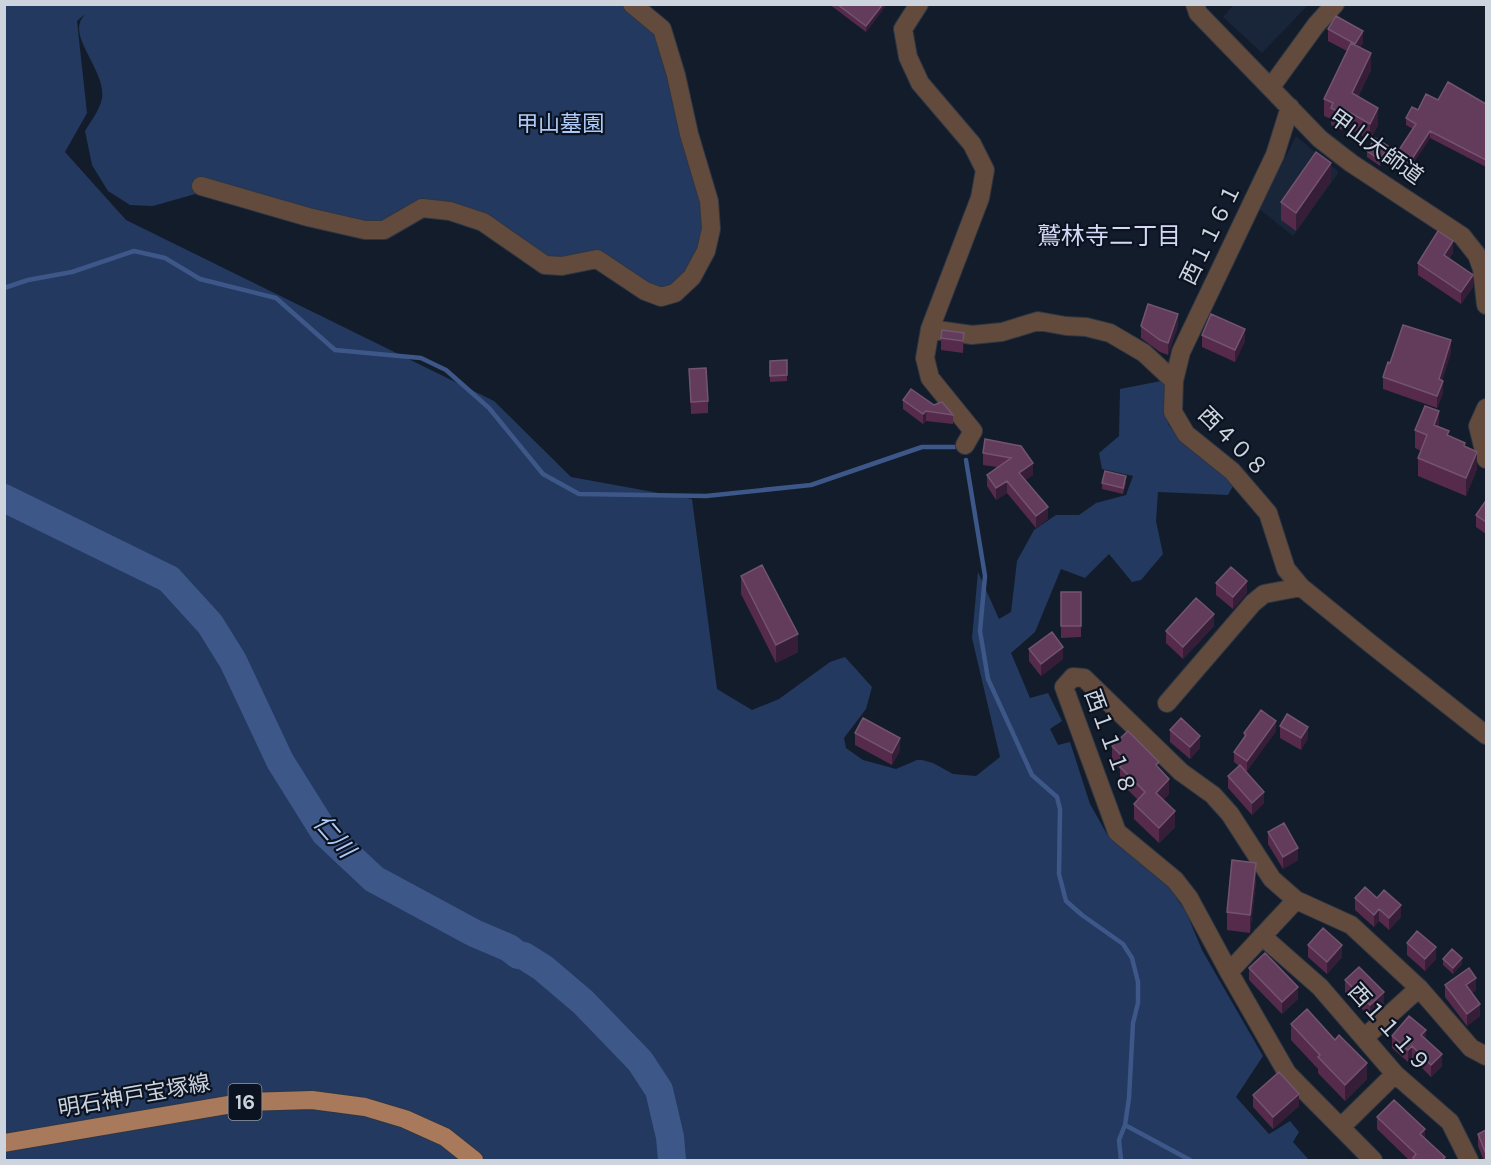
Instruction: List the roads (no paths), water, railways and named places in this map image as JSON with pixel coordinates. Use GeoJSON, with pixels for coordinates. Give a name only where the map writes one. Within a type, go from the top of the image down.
{"type":"FeatureCollection","features":[{"type":"Feature","properties":{"kind":"main road","name":"明石神戸宝塚線"},"geometry":{"type":"LineString","coordinates":[[4,1143],[245,1102],[312,1100],[365,1107],[405,1119],[445,1137],[474,1161]]}},
{"type":"Feature","properties":{"kind":"street"},"geometry":{"type":"LineString","coordinates":[[201,186],[308,218],[365,230],[384,230],[422,208],[450,211],[483,222],[544,265],[562,266],[597,259],[645,291],[661,297],[675,293],[692,277],[706,251],[711,229],[709,201],[662,29],[632,4]]}},
{"type":"Feature","properties":{"kind":"street"},"geometry":{"type":"LineString","coordinates":[[919,4],[903,29],[908,57],[921,83],[972,144],[985,170],[980,198],[930,329],[925,358],[930,378],[973,431],[965,446]]}},
{"type":"Feature","properties":{"kind":"street"},"geometry":{"type":"LineString","coordinates":[[1177,4],[1197,9]]}},
{"type":"Feature","properties":{"kind":"street"},"geometry":{"type":"LineString","coordinates":[[1271,87],[1316,25],[1335,4]]}},
{"type":"Feature","properties":{"kind":"street","name":"甲山大師道"},"geometry":{"type":"LineString","coordinates":[[1197,9],[1320,139],[1351,163],[1462,236],[1477,255],[1482,269],[1486,305]]}},
{"type":"Feature","properties":{"kind":"street","name":"西１１６１"},"geometry":{"type":"LineString","coordinates":[[1174,381],[1181,352],[1275,155],[1290,107]]}},
{"type":"Feature","properties":{"kind":"street"},"geometry":{"type":"LineString","coordinates":[[930,329],[972,334],[1002,332],[1038,321],[1086,327],[1110,333],[1144,353],[1174,381]]}},
{"type":"Feature","properties":{"kind":"street","name":"西４０８"},"geometry":{"type":"LineString","coordinates":[[1174,381],[1173,412],[1186,434],[1232,471],[1269,513],[1286,568],[1301,587],[1486,735]]}},
{"type":"Feature","properties":{"kind":"street"},"geometry":{"type":"LineString","coordinates":[[1486,408],[1478,426],[1486,459]]}},
{"type":"Feature","properties":{"kind":"street"},"geometry":{"type":"LineString","coordinates":[[1167,703],[1253,603],[1264,594],[1301,587]]}},
{"type":"Feature","properties":{"kind":"street","name":"西１１１８"},"geometry":{"type":"LineString","coordinates":[[1374,1161],[1287,1073],[1189,898],[1175,880],[1118,832],[1064,687],[1073,677],[1084,678],[1181,772],[1213,795],[1230,814],[1272,879],[1296,900],[1351,925],[1419,988],[1471,1048],[1486,1056]]}},
{"type":"Feature","properties":{"kind":"street"},"geometry":{"type":"LineString","coordinates":[[1229,972],[1296,900]]}},
{"type":"Feature","properties":{"kind":"street","name":"西１１１９"},"geometry":{"type":"LineString","coordinates":[[1262,936],[1320,987],[1395,1074],[1449,1122],[1469,1161]]}},
{"type":"Feature","properties":{"kind":"street"},"geometry":{"type":"LineString","coordinates":[[1365,1038],[1419,988]]}},
{"type":"Feature","properties":{"kind":"street"},"geometry":{"type":"LineString","coordinates":[[1341,1127],[1395,1074]]}},
{"type":"Feature","properties":{"kind":"waterway"},"geometry":{"type":"LineString","coordinates":[[4,288],[28,280],[72,272],[134,251],[165,258],[200,279],[276,298],[335,350],[421,358],[446,370],[489,408],[543,474],[579,494],[706,496],[811,485],[922,447],[955,447]]}},
{"type":"Feature","properties":{"kind":"waterway"},"geometry":{"type":"LineString","coordinates":[[966,460],[985,576],[980,631],[988,679],[1032,775],[1057,797],[1060,809],[1059,874],[1066,901],[1123,944],[1132,958],[1138,982],[1138,1003],[1133,1023],[1129,1098],[1125,1125],[1119,1140],[1121,1160]]}},
{"type":"Feature","properties":{"kind":"waterway","name":"仁川"},"geometry":{"type":"LineString","coordinates":[[4,498],[169,579],[210,624],[233,661],[280,761],[325,833],[374,879],[474,933],[524,956],[543,968],[583,1002],[640,1061],[659,1090],[670,1137],[672,1160]]}},
{"type":"Feature","properties":{"kind":"waterway"},"geometry":{"type":"LineString","coordinates":[[1125,1125],[1190,1160]]}},
{"type":"Feature","properties":{"kind":"district","name":"鷲林寺二丁目"},"geometry":{"type":"Point","coordinates":[1109,236]}},
{"type":"Feature","properties":{"kind":"park label","name":"甲山墓園"},"geometry":{"type":"Point","coordinates":[560,124]}}]}
